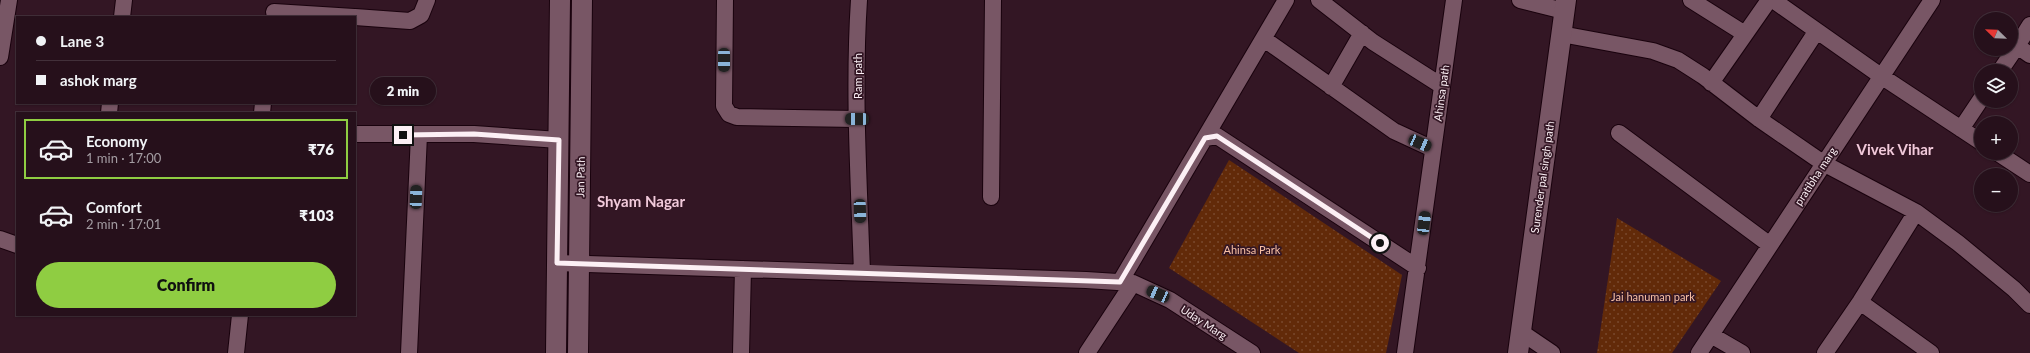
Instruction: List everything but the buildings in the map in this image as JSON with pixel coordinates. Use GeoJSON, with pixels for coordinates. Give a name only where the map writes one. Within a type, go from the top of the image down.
{"type":"FeatureCollection","features":[{"type":"Feature","properties":{"kind":"street"},"geometry":{"type":"LineString","coordinates":[[0,57],[9,0]]}},
{"type":"Feature","properties":{"kind":"street"},"geometry":{"type":"LineString","coordinates":[[122,16],[124,0]]}},
{"type":"Feature","properties":{"kind":"street"},"geometry":{"type":"LineString","coordinates":[[356,17],[410,21],[421,16],[427,0]]}},
{"type":"Feature","properties":{"kind":"street","name":"Jan Path"},"geometry":{"type":"LineString","coordinates":[[556,353],[560,0]]}},
{"type":"Feature","properties":{"kind":"street","name":"Jan Path"},"geometry":{"type":"LineString","coordinates":[[578,353],[582,0]]}},
{"type":"Feature","properties":{"kind":"street"},"geometry":{"type":"LineString","coordinates":[[725,0],[724,106],[729,114],[737,117],[857,119]]}},
{"type":"Feature","properties":{"kind":"street","name":"Ram path"},"geometry":{"type":"LineString","coordinates":[[859,0],[857,33],[857,119],[862,273]]}},
{"type":"Feature","properties":{"kind":"street"},"geometry":{"type":"LineString","coordinates":[[991,197],[993,0]]}},
{"type":"Feature","properties":{"kind":"street"},"geometry":{"type":"LineString","coordinates":[[1087,353],[1205,138],[1286,0]]}},
{"type":"Feature","properties":{"kind":"street"},"geometry":{"type":"LineString","coordinates":[[1318,0],[1362,33],[1442,86]]}},
{"type":"Feature","properties":{"kind":"street","name":"Ahinsa path"},"geometry":{"type":"LineString","coordinates":[[1405,353],[1454,0]]}},
{"type":"Feature","properties":{"kind":"street"},"geometry":{"type":"LineString","coordinates":[[1520,0],[1565,6]]}},
{"type":"Feature","properties":{"kind":"street"},"geometry":{"type":"LineString","coordinates":[[1691,0],[1745,34]]}},
{"type":"Feature","properties":{"kind":"street"},"geometry":{"type":"LineString","coordinates":[[1711,83],[1769,0]]}},
{"type":"Feature","properties":{"kind":"street"},"geometry":{"type":"LineString","coordinates":[[1773,0],[1880,76],[1974,137]]}},
{"type":"Feature","properties":{"kind":"street","name":"pratibha marg"},"geometry":{"type":"LineString","coordinates":[[1699,353],[1880,76],[1932,0]]}},
{"type":"Feature","properties":{"kind":"street","name":"Surender pal singh path"},"geometry":{"type":"LineString","coordinates":[[1518,353],[1565,6]]}},
{"type":"Feature","properties":{"kind":"street"},"geometry":{"type":"LineString","coordinates":[[274,10],[343,16]]}},
{"type":"Feature","properties":{"kind":"street"},"geometry":{"type":"LineString","coordinates":[[2018,44],[2030,25]]}},
{"type":"Feature","properties":{"kind":"street"},"geometry":{"type":"LineString","coordinates":[[1759,119],[1816,32]]}},
{"type":"Feature","properties":{"kind":"street"},"geometry":{"type":"LineString","coordinates":[[1331,87],[1362,33]]}},
{"type":"Feature","properties":{"kind":"street"},"geometry":{"type":"LineString","coordinates":[[1561,34],[1653,51],[1678,60],[1823,163],[1916,212],[1958,243],[2014,288],[2030,306]]}},
{"type":"Feature","properties":{"kind":"street"},"geometry":{"type":"LineString","coordinates":[[1264,39],[1394,132],[1433,149]]}},
{"type":"Feature","properties":{"kind":"street"},"geometry":{"type":"LineString","coordinates":[[2018,47],[2030,55]]}},
{"type":"Feature","properties":{"kind":"street"},"geometry":{"type":"LineString","coordinates":[[1961,129],[1975,108]]}},
{"type":"Feature","properties":{"kind":"street"},"geometry":{"type":"LineString","coordinates":[[1619,133],[1770,245]]}},
{"type":"Feature","properties":{"kind":"street"},"geometry":{"type":"LineString","coordinates":[[356,134],[474,134],[559,140]]}},
{"type":"Feature","properties":{"kind":"street"},"geometry":{"type":"LineString","coordinates":[[409,353],[419,135]]}},
{"type":"Feature","properties":{"kind":"street"},"geometry":{"type":"LineString","coordinates":[[1205,138],[1217,136],[1418,268]]}},
{"type":"Feature","properties":{"kind":"street"},"geometry":{"type":"LineString","coordinates":[[2009,160],[2030,174]]}},
{"type":"Feature","properties":{"kind":"street"},"geometry":{"type":"LineString","coordinates":[[1825,353],[1860,302],[1916,212]]}},
{"type":"Feature","properties":{"kind":"street"},"geometry":{"type":"LineString","coordinates":[[0,239],[16,245]]}},
{"type":"Feature","properties":{"kind":"street","name":"Uday Marg"},"geometry":{"type":"LineString","coordinates":[[557,263],[1127,282],[1170,300],[1252,353]]}},
{"type":"Feature","properties":{"kind":"street"},"geometry":{"type":"LineString","coordinates":[[741,353],[743,269]]}},
{"type":"Feature","properties":{"kind":"street"},"geometry":{"type":"LineString","coordinates":[[1860,302],[1931,353]]}},
{"type":"Feature","properties":{"kind":"street"},"geometry":{"type":"LineString","coordinates":[[236,353],[240,316]]}},
{"type":"Feature","properties":{"kind":"street"},"geometry":{"type":"LineString","coordinates":[[1521,332],[1552,353]]}},
{"type":"Feature","properties":{"kind":"street"},"geometry":{"type":"LineString","coordinates":[[1711,335],[1742,353]]}},
{"type":"Feature","properties":{"kind":"green space","name":"Ahinsa Park"},"geometry":{"type":"Polygon","coordinates":[[[1229,160],[1402,275],[1386,353],[1299,353],[1169,268],[1229,160]]]}},
{"type":"Feature","properties":{"kind":"green space","name":"Jai hanuman park"},"geometry":{"type":"Polygon","coordinates":[[[1617,218],[1721,281],[1672,353],[1597,353],[1617,218]]]}},
{"type":"Feature","properties":{"kind":"district","name":"Vivek Vihar"},"geometry":{"type":"Point","coordinates":[1895,149]}},
{"type":"Feature","properties":{"kind":"district","name":"Shyam Nagar"},"geometry":{"type":"Point","coordinates":[641,201]}},
{"type":"Feature","properties":{"kind":"route"},"geometry":{"type":"LineString","coordinates":[[403,135],[474,134],[559,140],[557,263],[1071,279],[1120,282],[1205,138],[1217,136],[1380,243]]}}]}
